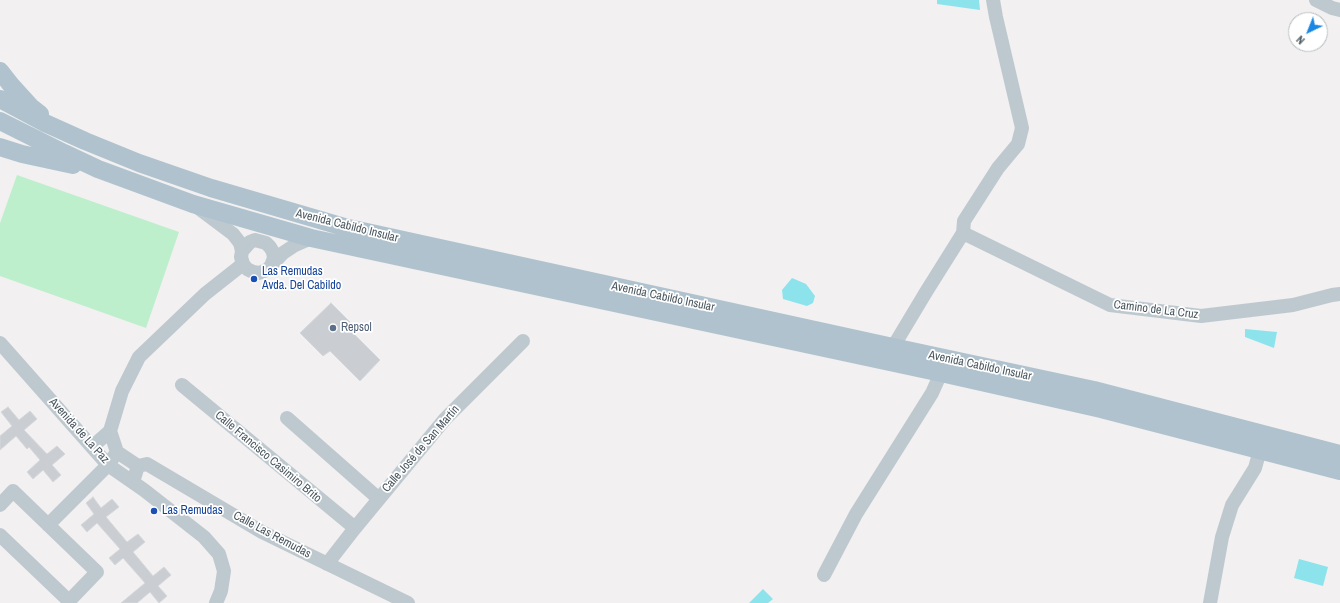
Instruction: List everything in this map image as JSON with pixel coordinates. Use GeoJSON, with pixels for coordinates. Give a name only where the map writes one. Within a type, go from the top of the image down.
{"type":"FeatureCollection","features":[{"type":"Feature","properties":{"kind":"main road"},"geometry":{"type":"LineString","coordinates":[[0,71],[31,107],[46,120],[85,141]]}},
{"type":"Feature","properties":{"kind":"main road","name":"Avenida Cabildo Insular"},"geometry":{"type":"LineString","coordinates":[[0,100],[45,123],[139,163],[211,188],[344,227],[1094,390],[1340,454]]}},
{"type":"Feature","properties":{"kind":"main road","name":"Avenida Cabildo Insular"},"geometry":{"type":"LineString","coordinates":[[0,121],[98,169],[192,204],[311,238],[941,373],[1101,409],[1340,471]]}},
{"type":"Feature","properties":{"kind":"main road"},"geometry":{"type":"LineString","coordinates":[[0,147],[57,162],[98,169]]}},
{"type":"Feature","properties":{"kind":"street"},"geometry":{"type":"LineString","coordinates":[[893,347],[963,233],[964,221],[998,168],[1018,144],[1022,128],[993,0]]}},
{"type":"Feature","properties":{"kind":"street"},"geometry":{"type":"LineString","coordinates":[[1316,0],[1332,8],[1340,10]]}},
{"type":"Feature","properties":{"kind":"street"},"geometry":{"type":"LineString","coordinates":[[192,204],[233,234],[240,243],[242,257],[247,269],[253,272],[259,273],[267,270],[283,253],[294,245],[311,238]]}},
{"type":"Feature","properties":{"kind":"street","name":"Camino de La Cruz"},"geometry":{"type":"LineString","coordinates":[[963,233],[1110,306],[1201,316],[1293,305],[1332,294],[1340,294]]}},
{"type":"Feature","properties":{"kind":"street"},"geometry":{"type":"LineString","coordinates":[[92,447],[110,431],[122,391],[139,357],[242,257],[250,242],[255,240],[266,243],[270,247],[274,258],[272,264]]}},
{"type":"Feature","properties":{"kind":"street","name":"Calle José de San Martín"},"geometry":{"type":"LineString","coordinates":[[327,564],[445,419],[522,341]]}},
{"type":"Feature","properties":{"kind":"street","name":"Avenida de La Paz"},"geometry":{"type":"LineString","coordinates":[[0,343],[108,465],[133,482],[204,537],[219,554],[224,571],[222,590],[216,603]]}},
{"type":"Feature","properties":{"kind":"street"},"geometry":{"type":"LineString","coordinates":[[824,575],[856,514],[932,393],[941,373]]}},
{"type":"Feature","properties":{"kind":"street","name":"Calle Francisco Casimiro Brito"},"geometry":{"type":"LineString","coordinates":[[182,385],[355,528]]}},
{"type":"Feature","properties":{"kind":"street"},"geometry":{"type":"LineString","coordinates":[[287,418],[379,499]]}},
{"type":"Feature","properties":{"kind":"street"},"geometry":{"type":"LineString","coordinates":[[48,524],[108,465],[117,452],[110,431]]}},
{"type":"Feature","properties":{"kind":"street"},"geometry":{"type":"LineString","coordinates":[[1210,603],[1222,537],[1232,505],[1255,468],[1260,450]]}},
{"type":"Feature","properties":{"kind":"street","name":"Calle Las Remudas"},"geometry":{"type":"LineString","coordinates":[[117,452],[138,466],[147,464],[262,532],[408,603]]}},
{"type":"Feature","properties":{"kind":"street"},"geometry":{"type":"LineString","coordinates":[[133,482],[138,466]]}},
{"type":"Feature","properties":{"kind":"street"},"geometry":{"type":"LineString","coordinates":[[0,505],[14,491],[97,572],[69,601],[0,534]]}},
{"type":"Feature","properties":{"kind":"green space"},"geometry":{"type":"Polygon","coordinates":[[[17,175],[179,232],[146,328],[0,276],[0,223],[17,175]]]}},
{"type":"Feature","properties":{"kind":"water"},"geometry":{"type":"Polygon","coordinates":[[[937,0],[979,0],[980,10],[937,4],[937,0]]]}},
{"type":"Feature","properties":{"kind":"water"},"geometry":{"type":"Polygon","coordinates":[[[792,278],[806,284],[815,296],[813,303],[807,306],[783,299],[782,290],[792,278]]]}},
{"type":"Feature","properties":{"kind":"water"},"geometry":{"type":"Polygon","coordinates":[[[1245,329],[1277,332],[1274,348],[1245,337],[1245,329]]]}},
{"type":"Feature","properties":{"kind":"water"},"geometry":{"type":"Polygon","coordinates":[[[1299,559],[1328,567],[1323,586],[1294,578],[1299,559]]]}},
{"type":"Feature","properties":{"kind":"water"},"geometry":{"type":"Polygon","coordinates":[[[763,589],[773,599],[768,603],[749,603],[763,589]]]}},
{"type":"Feature","properties":{"kind":"building"},"geometry":{"type":"Polygon","coordinates":[[[331,303],[354,326],[350,330],[380,360],[360,381],[330,351],[323,356],[300,333],[331,303]]]}},
{"type":"Feature","properties":{"kind":"building"},"geometry":{"type":"Polygon","coordinates":[[[8,407],[19,420],[30,411],[37,419],[24,430],[47,454],[57,446],[65,454],[52,465],[61,475],[53,482],[43,470],[33,479],[27,472],[40,460],[29,447],[27,449],[16,436],[0,450],[0,436],[12,426],[1,412],[8,407]]]}},
{"type":"Feature","properties":{"kind":"building"},"geometry":{"type":"Polygon","coordinates":[[[93,497],[101,508],[112,499],[119,507],[106,517],[127,542],[138,534],[145,542],[133,552],[153,576],[164,567],[171,575],[158,586],[167,596],[159,603],[150,592],[137,603],[121,603],[145,583],[123,558],[115,565],[109,558],[120,549],[97,523],[87,532],[81,525],[94,514],[86,503],[93,497]]]}},
{"type":"Feature","properties":{"kind":"place","name":"Las Remudas Avda. Del Cabildo"},"geometry":{"type":"Point","coordinates":[254,279]}},
{"type":"Feature","properties":{"kind":"place","name":"Repsol"},"geometry":{"type":"Point","coordinates":[333,328]}},
{"type":"Feature","properties":{"kind":"place","name":"Las Remudas"},"geometry":{"type":"Point","coordinates":[154,511]}}]}
